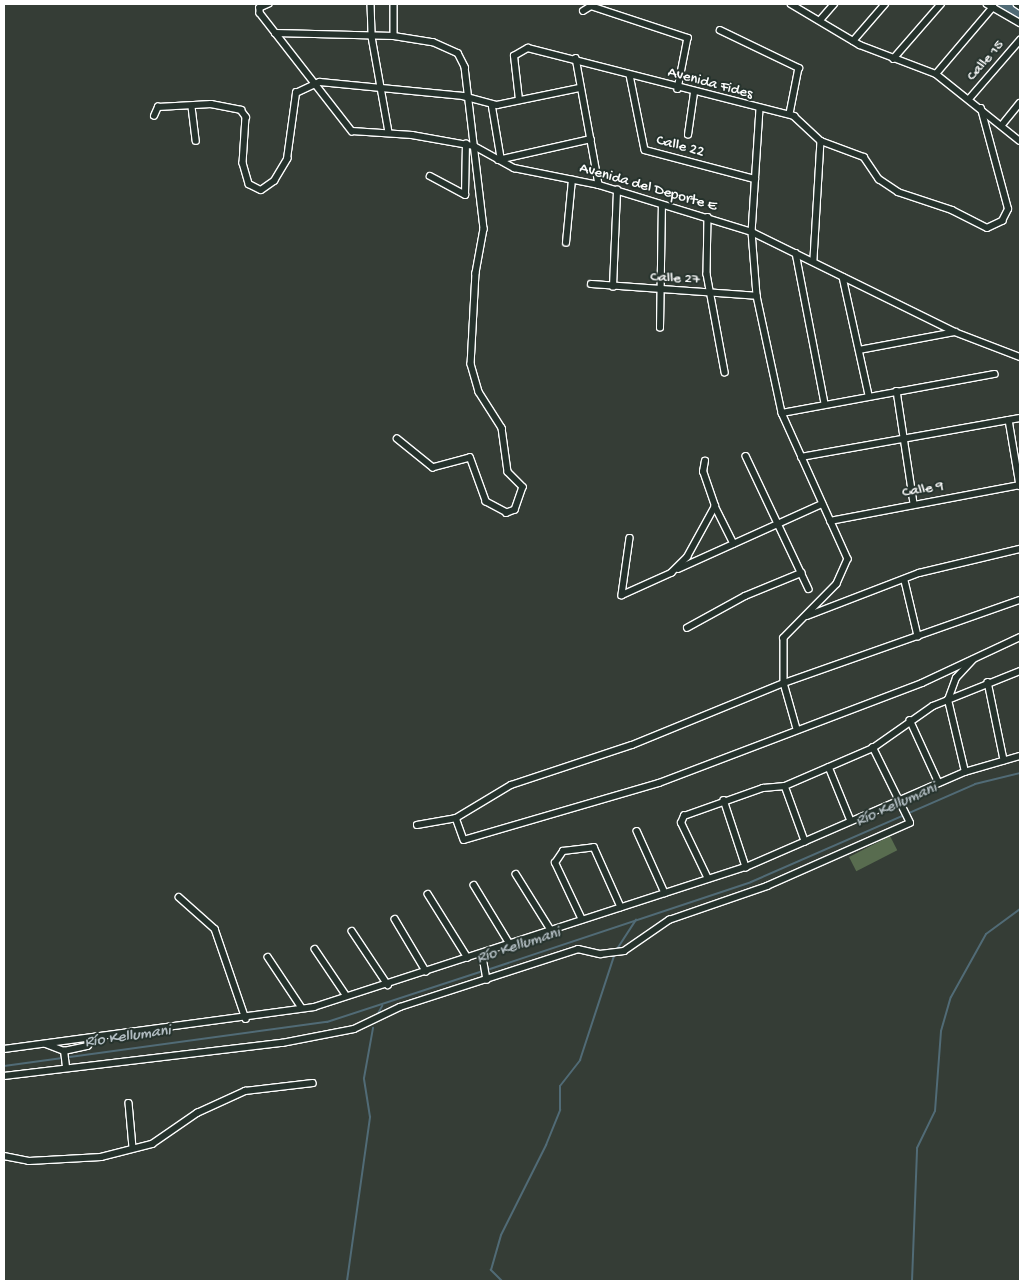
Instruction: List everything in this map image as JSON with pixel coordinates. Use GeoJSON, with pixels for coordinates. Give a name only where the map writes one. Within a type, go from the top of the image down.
{"type":"FeatureCollection","features":[{"type":"Feature","properties":{"kind":"street"},"geometry":{"type":"LineString","coordinates":[[269,4],[260,11],[316,84]]}},
{"type":"Feature","properties":{"kind":"street"},"geometry":{"type":"LineString","coordinates":[[371,4],[372,37],[389,132]]}},
{"type":"Feature","properties":{"kind":"street"},"geometry":{"type":"LineString","coordinates":[[394,4],[394,36]]}},
{"type":"Feature","properties":{"kind":"street"},"geometry":{"type":"LineString","coordinates":[[791,4],[821,19],[853,42],[936,74],[970,98],[1020,141]]}},
{"type":"Feature","properties":{"kind":"street"},"geometry":{"type":"LineString","coordinates":[[821,19],[834,4]]}},
{"type":"Feature","properties":{"kind":"street"},"geometry":{"type":"LineString","coordinates":[[853,42],[885,4]]}},
{"type":"Feature","properties":{"kind":"street"},"geometry":{"type":"LineString","coordinates":[[893,59],[941,4]]}},
{"type":"Feature","properties":{"kind":"street"},"geometry":{"type":"LineString","coordinates":[[987,4],[1020,23]]}},
{"type":"Feature","properties":{"kind":"street"},"geometry":{"type":"LineString","coordinates":[[583,11],[591,6],[688,38],[678,89]]}},
{"type":"Feature","properties":{"kind":"street"},"geometry":{"type":"LineString","coordinates":[[936,74],[993,7]]}},
{"type":"Feature","properties":{"kind":"street"},"geometry":{"type":"LineString","coordinates":[[720,30],[799,68],[790,114],[821,141],[864,158],[880,179],[898,192],[952,210],[987,228],[1002,221],[1008,209],[981,108]]}},
{"type":"Feature","properties":{"kind":"street"},"geometry":{"type":"LineString","coordinates":[[275,33],[372,37],[394,36],[433,42],[458,53],[470,98],[484,229],[476,273],[470,364],[478,392],[502,428],[508,472],[523,487],[515,510],[507,513],[486,502],[470,458],[433,468],[397,439]]}},
{"type":"Feature","properties":{"kind":"street","name":"Calle 15"},"geometry":{"type":"LineString","coordinates":[[970,98],[1020,40]]}},
{"type":"Feature","properties":{"kind":"street","name":"Avenida Fides"},"geometry":{"type":"LineString","coordinates":[[519,100],[514,59],[518,51],[528,48],[576,58],[678,89],[760,109],[790,114]]}},
{"type":"Feature","properties":{"kind":"street"},"geometry":{"type":"LineString","coordinates":[[576,58],[599,185]]}},
{"type":"Feature","properties":{"kind":"street","name":"Calle 22"},"geometry":{"type":"LineString","coordinates":[[630,75],[645,150],[754,179]]}},
{"type":"Feature","properties":{"kind":"street"},"geometry":{"type":"LineString","coordinates":[[154,116],[158,106],[192,107],[217,105],[243,112],[243,163],[249,184],[261,190],[274,181],[286,160],[296,93],[316,84],[382,87],[470,98],[492,104],[580,88]]}},
{"type":"Feature","properties":{"kind":"street","name":"Avenida del Deporte E"},"geometry":{"type":"LineString","coordinates":[[316,84],[352,131],[389,132],[466,144],[474,146],[514,168],[599,185],[662,206],[708,217],[752,232],[814,260],[955,332],[1020,357]]}},
{"type":"Feature","properties":{"kind":"street"},"geometry":{"type":"LineString","coordinates":[[688,135],[694,93]]}},
{"type":"Feature","properties":{"kind":"street"},"geometry":{"type":"LineString","coordinates":[[492,104],[500,159],[591,139]]}},
{"type":"Feature","properties":{"kind":"street"},"geometry":{"type":"LineString","coordinates":[[1002,125],[1020,104]]}},
{"type":"Feature","properties":{"kind":"street"},"geometry":{"type":"LineString","coordinates":[[192,107],[196,141]]}},
{"type":"Feature","properties":{"kind":"street"},"geometry":{"type":"LineString","coordinates":[[760,109],[752,232],[757,296],[782,413],[848,559],[847,569],[807,616],[784,638],[784,683],[797,729]]}},
{"type":"Feature","properties":{"kind":"street"},"geometry":{"type":"LineString","coordinates":[[814,260],[821,141]]}},
{"type":"Feature","properties":{"kind":"street"},"geometry":{"type":"LineString","coordinates":[[430,176],[465,195],[466,144]]}},
{"type":"Feature","properties":{"kind":"street"},"geometry":{"type":"LineString","coordinates":[[566,243],[572,180]]}},
{"type":"Feature","properties":{"kind":"street"},"geometry":{"type":"LineString","coordinates":[[614,287],[617,190]]}},
{"type":"Feature","properties":{"kind":"street"},"geometry":{"type":"LineString","coordinates":[[660,328],[658,290],[662,206]]}},
{"type":"Feature","properties":{"kind":"street"},"geometry":{"type":"LineString","coordinates":[[708,217],[710,293],[726,372]]}},
{"type":"Feature","properties":{"kind":"street"},"geometry":{"type":"LineString","coordinates":[[796,253],[825,403]]}},
{"type":"Feature","properties":{"kind":"street"},"geometry":{"type":"LineString","coordinates":[[844,277],[869,395]]}},
{"type":"Feature","properties":{"kind":"street","name":"Calle 27"},"geometry":{"type":"LineString","coordinates":[[591,284],[757,296]]}},
{"type":"Feature","properties":{"kind":"street"},"geometry":{"type":"LineString","coordinates":[[859,350],[955,332]]}},
{"type":"Feature","properties":{"kind":"street"},"geometry":{"type":"LineString","coordinates":[[782,413],[825,403],[994,374]]}},
{"type":"Feature","properties":{"kind":"street"},"geometry":{"type":"LineString","coordinates":[[897,391],[906,440],[914,504]]}},
{"type":"Feature","properties":{"kind":"street"},"geometry":{"type":"LineString","coordinates":[[801,457],[906,440],[1020,418]]}},
{"type":"Feature","properties":{"kind":"street"},"geometry":{"type":"LineString","coordinates":[[1009,420],[1020,486]]}},
{"type":"Feature","properties":{"kind":"street"},"geometry":{"type":"LineString","coordinates":[[746,456],[781,524],[809,589]]}},
{"type":"Feature","properties":{"kind":"street"},"geometry":{"type":"LineString","coordinates":[[705,460],[703,472],[715,506],[734,544]]}},
{"type":"Feature","properties":{"kind":"street","name":"Calle 9"},"geometry":{"type":"LineString","coordinates":[[830,521],[914,504],[1020,486]]}},
{"type":"Feature","properties":{"kind":"street"},"geometry":{"type":"LineString","coordinates":[[630,538],[622,595],[822,504]]}},
{"type":"Feature","properties":{"kind":"street"},"geometry":{"type":"LineString","coordinates":[[672,573],[687,557],[715,506]]}},
{"type":"Feature","properties":{"kind":"street"},"geometry":{"type":"LineString","coordinates":[[807,616],[905,581],[1020,549]]}},
{"type":"Feature","properties":{"kind":"street"},"geometry":{"type":"LineString","coordinates":[[687,628],[745,596],[801,573]]}},
{"type":"Feature","properties":{"kind":"street"},"geometry":{"type":"LineString","coordinates":[[905,581],[918,636]]}},
{"type":"Feature","properties":{"kind":"street"},"geometry":{"type":"LineString","coordinates":[[417,825],[456,818],[511,785],[632,745],[784,683],[1020,600]]}},
{"type":"Feature","properties":{"kind":"street"},"geometry":{"type":"LineString","coordinates":[[456,818],[464,840],[659,783],[973,660],[1020,637]]}},
{"type":"Feature","properties":{"kind":"street"},"geometry":{"type":"LineString","coordinates":[[965,772],[948,700],[956,678],[973,660]]}},
{"type":"Feature","properties":{"kind":"street"},"geometry":{"type":"LineString","coordinates":[[708,879],[681,819],[724,800],[785,786],[873,748],[910,720],[948,700],[988,682],[1020,671]]}},
{"type":"Feature","properties":{"kind":"street"},"geometry":{"type":"LineString","coordinates":[[988,682],[1004,760]]}},
{"type":"Feature","properties":{"kind":"street"},"geometry":{"type":"LineString","coordinates":[[910,720],[939,783]]}},
{"type":"Feature","properties":{"kind":"street"},"geometry":{"type":"LineString","coordinates":[[4,1076],[66,1064],[282,1043],[354,1029],[400,1007],[486,971],[586,948],[615,953],[669,920],[767,886],[910,823],[907,814],[896,801],[873,748]]}},
{"type":"Feature","properties":{"kind":"street"},"geometry":{"type":"LineString","coordinates":[[4,1049],[96,1038],[142,1028],[246,1019],[302,1008],[388,985],[621,906],[746,867],[965,772],[1020,756]]}},
{"type":"Feature","properties":{"kind":"street"},"geometry":{"type":"LineString","coordinates":[[829,767],[851,821]]}},
{"type":"Feature","properties":{"kind":"street"},"geometry":{"type":"LineString","coordinates":[[785,786],[805,841]]}},
{"type":"Feature","properties":{"kind":"street"},"geometry":{"type":"LineString","coordinates":[[724,800],[746,867]]}},
{"type":"Feature","properties":{"kind":"street"},"geometry":{"type":"LineString","coordinates":[[637,831],[665,893]]}},
{"type":"Feature","properties":{"kind":"street"},"geometry":{"type":"LineString","coordinates":[[582,920],[555,863],[563,851],[594,847],[621,906]]}},
{"type":"Feature","properties":{"kind":"street"},"geometry":{"type":"LineString","coordinates":[[516,874],[551,930]]}},
{"type":"Feature","properties":{"kind":"street"},"geometry":{"type":"LineString","coordinates":[[474,885],[510,944]]}},
{"type":"Feature","properties":{"kind":"street"},"geometry":{"type":"LineString","coordinates":[[428,894],[468,958]]}},
{"type":"Feature","properties":{"kind":"street"},"geometry":{"type":"LineString","coordinates":[[179,897],[215,929],[246,1019]]}},
{"type":"Feature","properties":{"kind":"street"},"geometry":{"type":"LineString","coordinates":[[395,919],[426,971]]}},
{"type":"Feature","properties":{"kind":"street"},"geometry":{"type":"LineString","coordinates":[[352,931],[388,985]]}},
{"type":"Feature","properties":{"kind":"street"},"geometry":{"type":"LineString","coordinates":[[315,949],[346,995]]}},
{"type":"Feature","properties":{"kind":"street"},"geometry":{"type":"LineString","coordinates":[[268,957],[302,1008]]}},
{"type":"Feature","properties":{"kind":"street"},"geometry":{"type":"LineString","coordinates":[[46,1044],[65,1053],[87,1046],[96,1038]]}},
{"type":"Feature","properties":{"kind":"street"},"geometry":{"type":"LineString","coordinates":[[65,1053],[66,1064]]}},
{"type":"Feature","properties":{"kind":"street"},"geometry":{"type":"LineString","coordinates":[[4,1156],[29,1161],[89,1158],[133,1148],[164,1138],[197,1113],[238,1093],[312,1083]]}},
{"type":"Feature","properties":{"kind":"street"},"geometry":{"type":"LineString","coordinates":[[129,1103],[133,1148]]}},
{"type":"Feature","properties":{"kind":"green space"},"geometry":{"type":"Polygon","coordinates":[[[890,836],[897,850],[856,871],[849,857],[890,836]]]}},
{"type":"Feature","properties":{"kind":"waterway"},"geometry":{"type":"LineString","coordinates":[[1000,4],[1020,15]]}},
{"type":"Feature","properties":{"kind":"waterway","name":"Río Kellumani"},"geometry":{"type":"LineString","coordinates":[[487,970],[751,882],[975,784],[1020,773]]}},
{"type":"Feature","properties":{"kind":"waterway"},"geometry":{"type":"LineString","coordinates":[[912,1281],[917,1148],[935,1111],[941,1031],[951,997],[986,934],[1020,909]]}},
{"type":"Feature","properties":{"kind":"waterway"},"geometry":{"type":"LineString","coordinates":[[617,949],[636,920]]}},
{"type":"Feature","properties":{"kind":"waterway"},"geometry":{"type":"LineString","coordinates":[[502,1281],[491,1270],[501,1235],[546,1145],[560,1110],[560,1086],[580,1060],[615,953]]}},
{"type":"Feature","properties":{"kind":"waterway","name":"Río Kellumani"},"geometry":{"type":"LineString","coordinates":[[4,1066],[327,1022],[483,971]]}},
{"type":"Feature","properties":{"kind":"waterway"},"geometry":{"type":"LineString","coordinates":[[376,1017],[382,1006]]}},
{"type":"Feature","properties":{"kind":"waterway"},"geometry":{"type":"LineString","coordinates":[[347,1281],[370,1117],[364,1078],[373,1028]]}}]}
